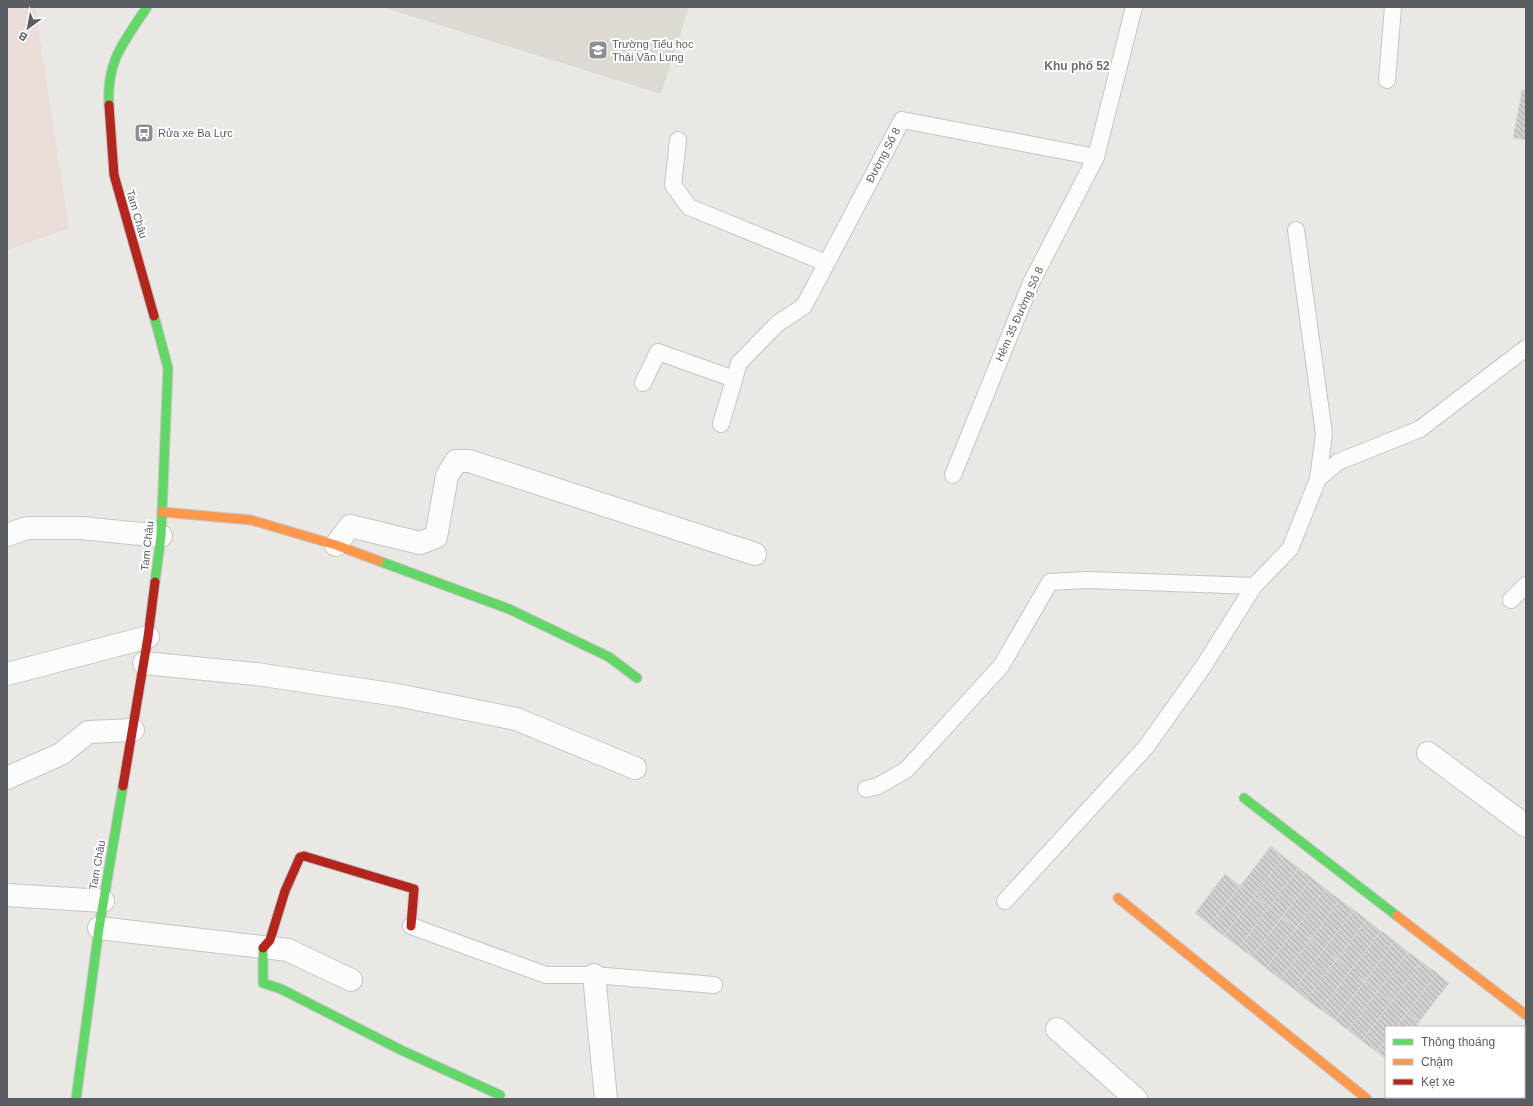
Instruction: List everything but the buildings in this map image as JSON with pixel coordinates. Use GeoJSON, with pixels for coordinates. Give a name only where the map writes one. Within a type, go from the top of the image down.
{"type":"FeatureCollection","features":[{"type":"Feature","properties":{"kind":"street","name":"Tam Châu"},"geometry":{"type":"LineString","coordinates":[[76,1099],[103,901],[144,663],[161,536],[168,368],[114,175],[108,85],[117,53],[146,7]]}},
{"type":"Feature","properties":{"kind":"street"},"geometry":{"type":"LineString","coordinates":[[336,545],[350,526],[420,543],[436,537],[447,476],[456,461],[469,461],[755,554]]}},
{"type":"Feature","properties":{"kind":"street"},"geometry":{"type":"LineString","coordinates":[[162,512],[251,520],[336,545],[510,609],[609,658],[636,678]]}},
{"type":"Feature","properties":{"kind":"street"},"geometry":{"type":"LineString","coordinates":[[7,535],[28,528],[81,528],[161,536]]}},
{"type":"Feature","properties":{"kind":"street"},"geometry":{"type":"LineString","coordinates":[[7,674],[148,637]]}},
{"type":"Feature","properties":{"kind":"street"},"geometry":{"type":"LineString","coordinates":[[144,663],[256,674],[397,695],[516,719],[635,768]]}},
{"type":"Feature","properties":{"kind":"street"},"geometry":{"type":"LineString","coordinates":[[7,778],[61,754],[88,732],[133,730]]}},
{"type":"Feature","properties":{"kind":"street"},"geometry":{"type":"LineString","coordinates":[[1428,753],[1526,826]]}},
{"type":"Feature","properties":{"kind":"street"},"geometry":{"type":"LineString","coordinates":[[1244,798],[1526,1015]]}},
{"type":"Feature","properties":{"kind":"street"},"geometry":{"type":"LineString","coordinates":[[411,926],[414,889],[304,856],[300,857],[285,891],[270,940],[263,947],[263,983],[281,989],[401,1050],[500,1095]]}},
{"type":"Feature","properties":{"kind":"street"},"geometry":{"type":"LineString","coordinates":[[7,895],[103,901]]}},
{"type":"Feature","properties":{"kind":"street"},"geometry":{"type":"LineString","coordinates":[[1118,898],[1367,1099]]}},
{"type":"Feature","properties":{"kind":"street"},"geometry":{"type":"LineString","coordinates":[[99,928],[288,950],[351,980]]}},
{"type":"Feature","properties":{"kind":"street"},"geometry":{"type":"LineString","coordinates":[[594,975],[606,1099]]}},
{"type":"Feature","properties":{"kind":"street"},"geometry":{"type":"LineString","coordinates":[[1057,1029],[1136,1099]]}},
{"type":"Feature","properties":{"kind":"lane"},"geometry":{"type":"LineString","coordinates":[[1096,158],[1134,7]]}},
{"type":"Feature","properties":{"kind":"lane"},"geometry":{"type":"LineString","coordinates":[[1387,80],[1393,7]]}},
{"type":"Feature","properties":{"kind":"lane","name":"Đường Số 8"},"geometry":{"type":"LineString","coordinates":[[721,424],[739,363],[777,324],[804,306],[902,120],[1096,158]]}},
{"type":"Feature","properties":{"kind":"lane"},"geometry":{"type":"LineString","coordinates":[[678,140],[673,185],[689,207],[826,263]]}},
{"type":"Feature","properties":{"kind":"lane","name":"Hẻm 35 Đường Số 8"},"geometry":{"type":"LineString","coordinates":[[953,475],[1031,283],[1096,158]]}},
{"type":"Feature","properties":{"kind":"lane"},"geometry":{"type":"LineString","coordinates":[[1005,901],[1146,747],[1203,667],[1254,586],[1290,549],[1318,479],[1324,434],[1296,230]]}},
{"type":"Feature","properties":{"kind":"lane"},"geometry":{"type":"LineString","coordinates":[[1318,479],[1338,462],[1420,429],[1526,348]]}},
{"type":"Feature","properties":{"kind":"lane"},"geometry":{"type":"LineString","coordinates":[[643,383],[658,352],[734,379]]}},
{"type":"Feature","properties":{"kind":"lane"},"geometry":{"type":"LineString","coordinates":[[866,789],[878,786],[906,770],[1001,666],[1050,582],[1088,580],[1254,586]]}},
{"type":"Feature","properties":{"kind":"lane"},"geometry":{"type":"LineString","coordinates":[[1511,600],[1526,586]]}},
{"type":"Feature","properties":{"kind":"lane"},"geometry":{"type":"LineString","coordinates":[[411,926],[546,975],[594,975],[714,985]]}},
{"type":"Feature","properties":{"kind":"shaded area"},"geometry":{"type":"Polygon","coordinates":[[[7,7],[35,7],[69,228],[7,250],[7,7]]]}},
{"type":"Feature","properties":{"kind":"shaded area","name":"Trường Tiểu học Thái Văn Lung"},"geometry":{"type":"Polygon","coordinates":[[[382,7],[689,7],[661,94],[382,7]]]}},
{"type":"Feature","properties":{"kind":"traffic: fast"},"geometry":{"type":"LineString","coordinates":[[109,105],[110,76],[118,53],[147,7]]}},
{"type":"Feature","properties":{"kind":"traffic: fast"},"geometry":{"type":"LineString","coordinates":[[154,316],[168,368],[161,536],[155,582]]}},
{"type":"Feature","properties":{"kind":"traffic: fast"},"geometry":{"type":"LineString","coordinates":[[379,561],[509,609],[609,657],[637,678]]}},
{"type":"Feature","properties":{"kind":"traffic: fast"},"geometry":{"type":"LineString","coordinates":[[76,1099],[99,928],[123,786]]}},
{"type":"Feature","properties":{"kind":"traffic: fast"},"geometry":{"type":"LineString","coordinates":[[1244,798],[1397,916]]}},
{"type":"Feature","properties":{"kind":"traffic: fast"},"geometry":{"type":"LineString","coordinates":[[263,948],[263,983],[281,989],[401,1050],[500,1095]]}},
{"type":"Feature","properties":{"kind":"traffic: slow"},"geometry":{"type":"LineString","coordinates":[[162,512],[251,520],[336,545],[379,561]]}},
{"type":"Feature","properties":{"kind":"traffic: slow"},"geometry":{"type":"LineString","coordinates":[[1118,898],[1367,1099]]}},
{"type":"Feature","properties":{"kind":"traffic: slow"},"geometry":{"type":"LineString","coordinates":[[1397,916],[1526,1015]]}},
{"type":"Feature","properties":{"kind":"traffic: jam"},"geometry":{"type":"LineString","coordinates":[[109,105],[114,175],[154,316]]}},
{"type":"Feature","properties":{"kind":"traffic: jam"},"geometry":{"type":"LineString","coordinates":[[123,786],[148,637],[155,582]]}},
{"type":"Feature","properties":{"kind":"traffic: jam"},"geometry":{"type":"LineString","coordinates":[[263,948],[270,940],[285,891],[300,857],[304,856],[414,889],[411,926]]}},
{"type":"Feature","properties":{"kind":"place","name":"Trường Tiểu học Thái Văn Lung"},"geometry":{"type":"Point","coordinates":[598,50]}},
{"type":"Feature","properties":{"kind":"place","name":"Rửa xe Ba Lực"},"geometry":{"type":"Point","coordinates":[144,133]}},
{"type":"Feature","properties":{"kind":"district","name":"Khu phố 52"},"geometry":{"type":"Point","coordinates":[1077,66]}}]}
